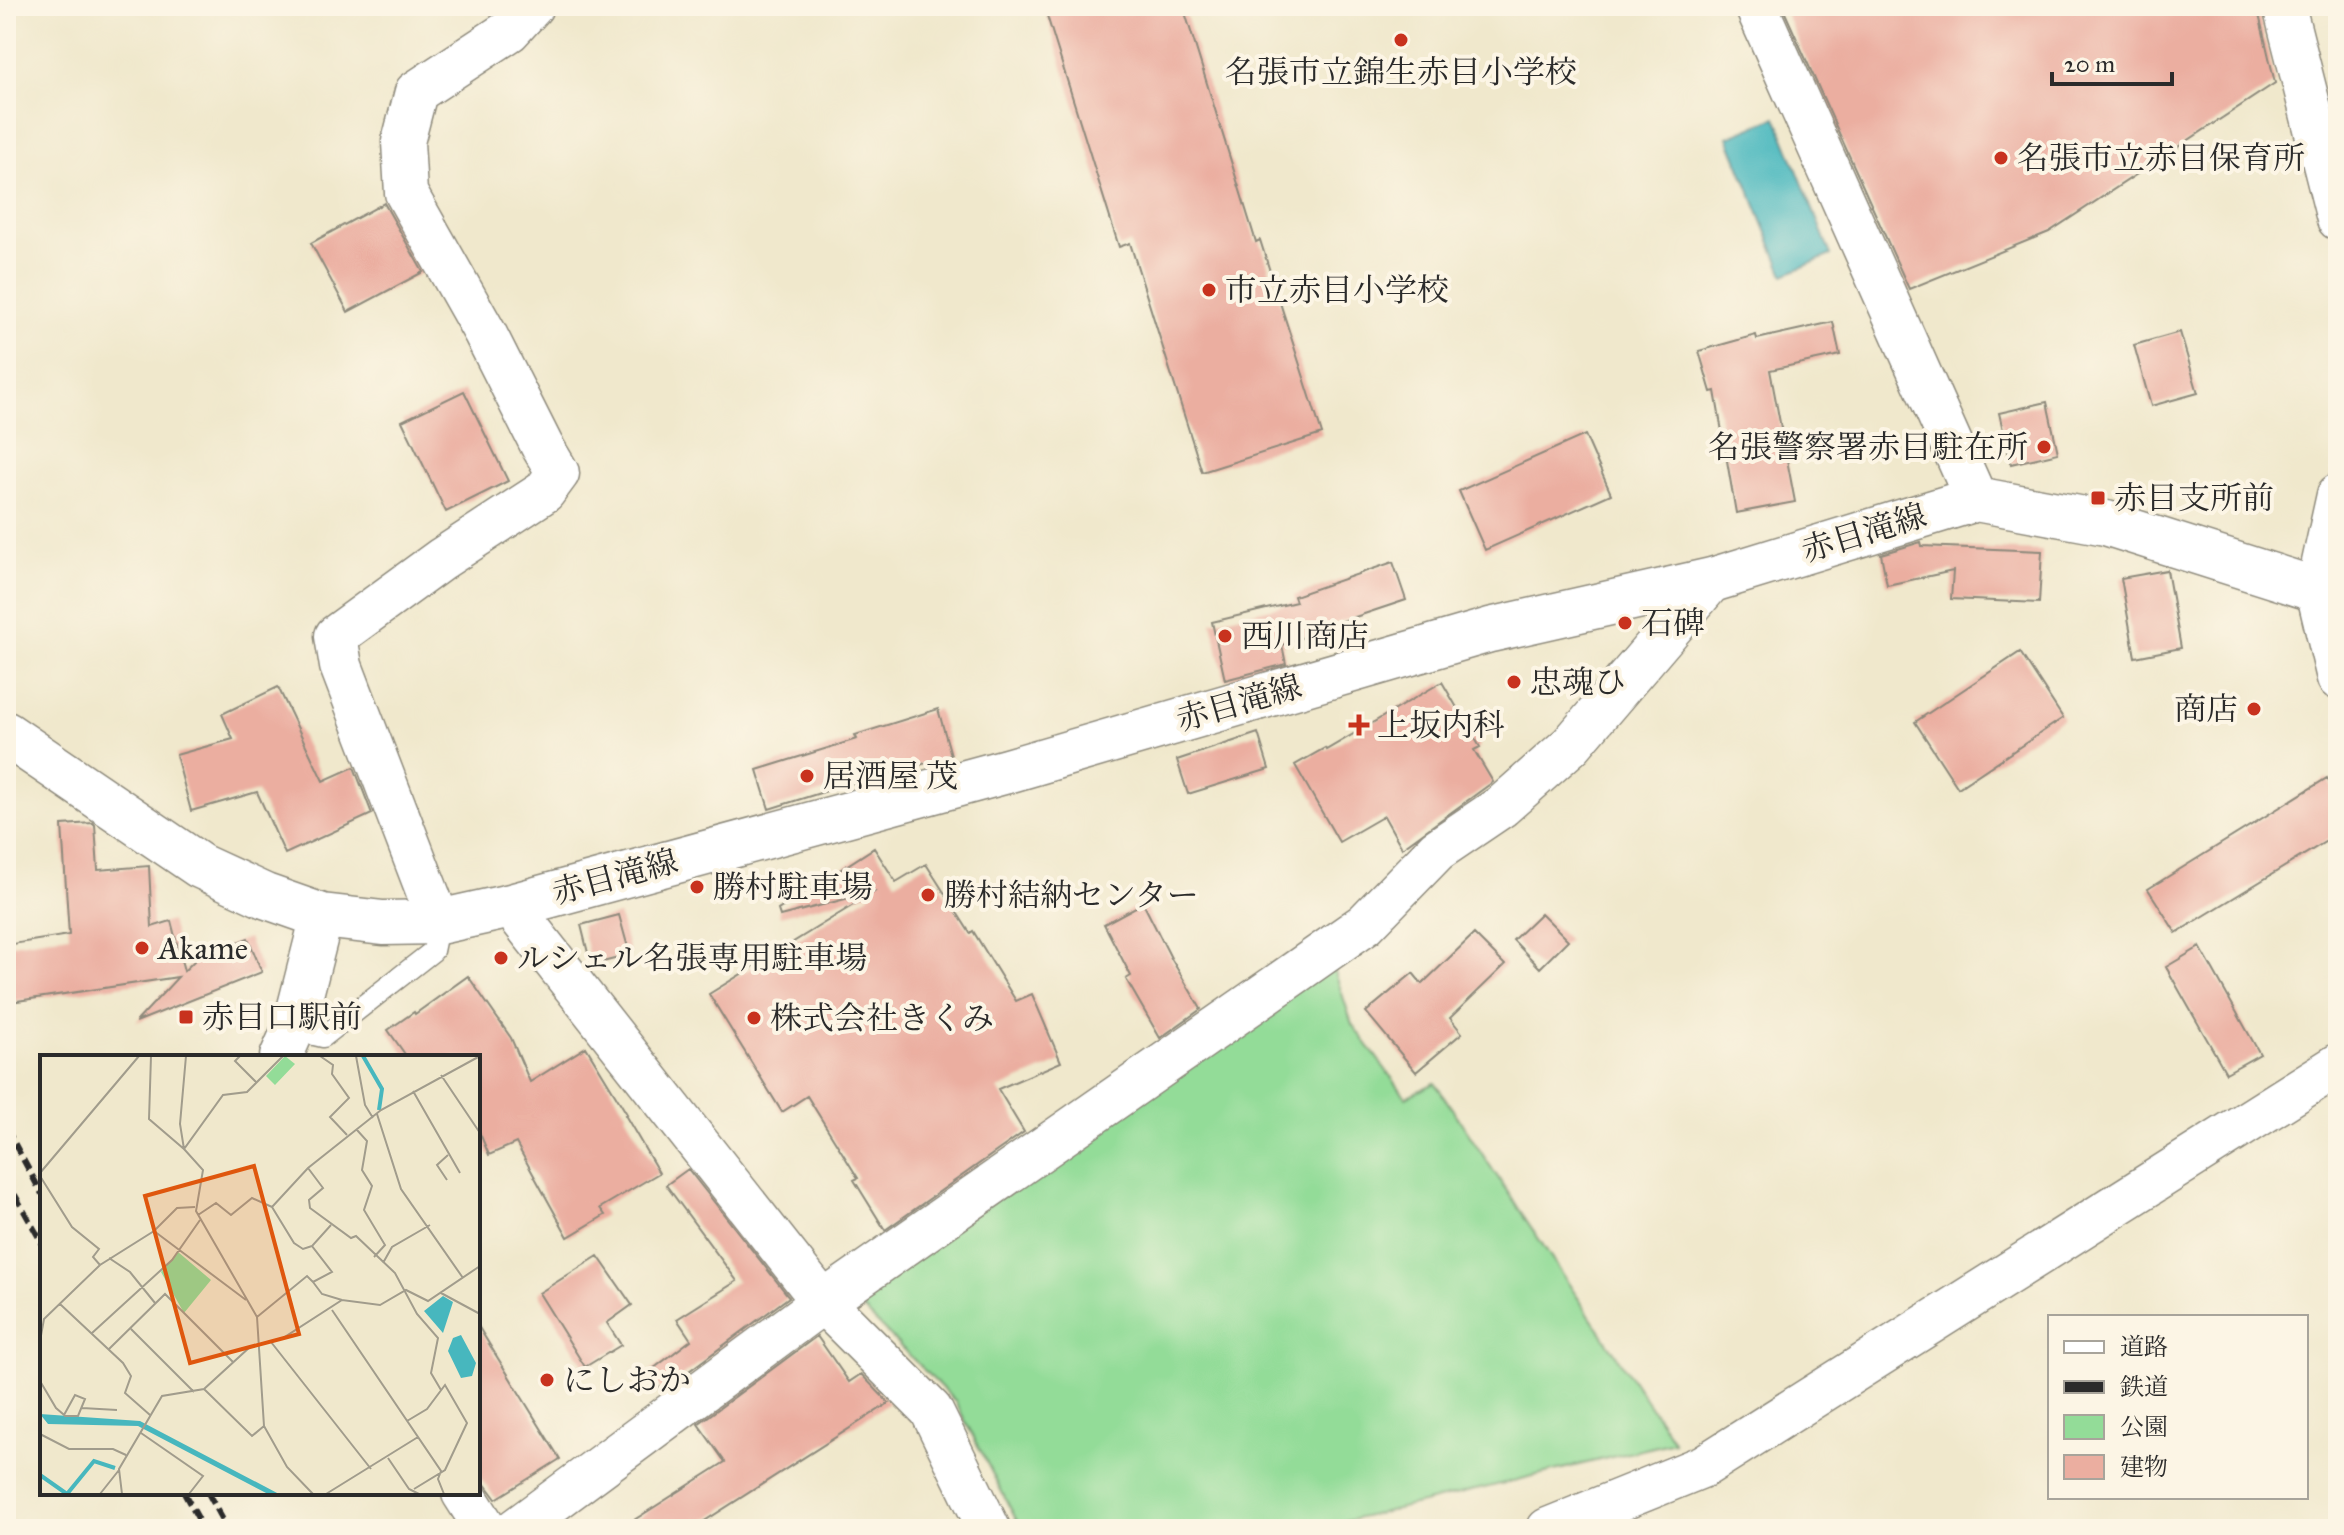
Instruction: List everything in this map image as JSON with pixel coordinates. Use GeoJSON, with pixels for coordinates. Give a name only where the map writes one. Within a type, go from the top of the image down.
{"type":"FeatureCollection","features":[{"type":"Feature","properties":{"kind":"main road","name":"赤目滝線"},"geometry":{"type":"LineString","coordinates":[[6,734],[200,866],[265,896],[322,916],[383,923],[439,922],[511,906],[1007,771],[1490,630],[1712,580],[1976,499],[2106,523],[2327,591]]}},
{"type":"Feature","properties":{"kind":"street"},"geometry":{"type":"LineString","coordinates":[[439,922],[341,666],[336,636],[443,558],[544,492],[558,473],[485,333],[406,193],[405,180],[403,142],[416,92],[509,31],[532,6]]}},
{"type":"Feature","properties":{"kind":"street"},"geometry":{"type":"LineString","coordinates":[[1756,6],[1976,499]]}},
{"type":"Feature","properties":{"kind":"street"},"geometry":{"type":"LineString","coordinates":[[2284,6],[2338,219]]}},
{"type":"Feature","properties":{"kind":"street"},"geometry":{"type":"LineString","coordinates":[[2338,495],[2327,591],[2338,678]]}},
{"type":"Feature","properties":{"kind":"street"},"geometry":{"type":"LineString","coordinates":[[516,1529],[823,1302],[1365,924],[1437,850],[1502,806],[1571,745],[1712,580]]}},
{"type":"Feature","properties":{"kind":"street"},"geometry":{"type":"LineString","coordinates":[[511,906],[823,1302],[931,1410],[989,1529]]}},
{"type":"Feature","properties":{"kind":"street"},"geometry":{"type":"LineString","coordinates":[[287,1043],[322,916]]}},
{"type":"Feature","properties":{"kind":"street"},"geometry":{"type":"LineString","coordinates":[[1548,1529],[1704,1466],[2338,1065]]}},
{"type":"Feature","properties":{"kind":"street"},"geometry":{"type":"LineString","coordinates":[[464,1495],[486,1529]]}},
{"type":"Feature","properties":{"kind":"lane"},"geometry":{"type":"LineString","coordinates":[[287,1043],[323,1037],[433,951],[439,922]]}},
{"type":"Feature","properties":{"kind":"green space"},"geometry":{"type":"Polygon","coordinates":[[[1332,963],[1352,1024],[1406,1097],[1435,1083],[1674,1442],[1314,1529],[1021,1529],[955,1401],[851,1297],[1332,963]]]}},
{"type":"Feature","properties":{"kind":"water"},"geometry":{"type":"Polygon","coordinates":[[[1776,117],[1831,255],[1784,275],[1728,137],[1776,117]]]}},
{"type":"Feature","properties":{"kind":"building"},"geometry":{"type":"Polygon","coordinates":[[[1044,6],[1183,6],[1256,242],[1260,240],[1322,434],[1202,472],[1130,243],[1119,247],[1044,6]]]}},
{"type":"Feature","properties":{"kind":"building","name":"名張市立赤目保育所"},"geometry":{"type":"Polygon","coordinates":[[[1782,6],[2257,6],[2275,83],[2049,232],[1909,289],[1782,6]]]}},
{"type":"Feature","properties":{"kind":"building"},"geometry":{"type":"Polygon","coordinates":[[[384,203],[423,272],[348,312],[311,243],[384,203]]]}},
{"type":"Feature","properties":{"kind":"building"},"geometry":{"type":"Polygon","coordinates":[[[1833,322],[1840,355],[1770,370],[1795,502],[1736,513],[1715,391],[1711,392],[1699,351],[1756,335],[1757,339],[1833,322]]]}},
{"type":"Feature","properties":{"kind":"building"},"geometry":{"type":"Polygon","coordinates":[[[2180,332],[2198,393],[2151,406],[2134,345],[2180,332]]]}},
{"type":"Feature","properties":{"kind":"building"},"geometry":{"type":"Polygon","coordinates":[[[464,391],[508,481],[446,512],[402,421],[464,391]]]}},
{"type":"Feature","properties":{"kind":"building"},"geometry":{"type":"Polygon","coordinates":[[[2047,402],[2058,453],[2011,464],[1999,413],[2047,402]]]}},
{"type":"Feature","properties":{"kind":"building"},"geometry":{"type":"Polygon","coordinates":[[[1585,435],[1611,494],[1485,550],[1459,491],[1585,435]]]}},
{"type":"Feature","properties":{"kind":"building"},"geometry":{"type":"Polygon","coordinates":[[[1921,542],[1922,546],[2042,551],[2039,603],[1951,599],[1953,571],[1887,585],[1881,554],[1921,542]]]}},
{"type":"Feature","properties":{"kind":"building"},"geometry":{"type":"Polygon","coordinates":[[[1393,562],[1406,600],[1282,645],[1286,664],[1225,680],[1212,622],[1296,602],[1294,596],[1393,562]]]}},
{"type":"Feature","properties":{"kind":"building"},"geometry":{"type":"Polygon","coordinates":[[[2167,570],[2181,648],[2135,657],[2121,578],[2167,570]]]}},
{"type":"Feature","properties":{"kind":"building"},"geometry":{"type":"Polygon","coordinates":[[[2020,652],[2063,718],[1958,788],[1915,722],[2020,652]]]}},
{"type":"Feature","properties":{"kind":"building"},"geometry":{"type":"Polygon","coordinates":[[[1442,682],[1480,747],[1474,750],[1493,782],[1402,848],[1384,816],[1339,842],[1295,765],[1442,682]]]}},
{"type":"Feature","properties":{"kind":"building"},"geometry":{"type":"Polygon","coordinates":[[[278,687],[323,781],[354,767],[372,814],[285,854],[257,792],[191,811],[176,755],[233,739],[222,714],[278,687]]]}},
{"type":"Feature","properties":{"kind":"building"},"geometry":{"type":"Polygon","coordinates":[[[938,709],[951,755],[769,809],[757,770],[857,739],[855,735],[938,709]]]}},
{"type":"Feature","properties":{"kind":"building"},"geometry":{"type":"Polygon","coordinates":[[[1258,733],[1269,769],[1188,794],[1177,760],[1258,733]]]}},
{"type":"Feature","properties":{"kind":"building"},"geometry":{"type":"Polygon","coordinates":[[[2327,778],[2338,797],[2338,834],[2176,933],[2148,889],[2327,778]]]}},
{"type":"Feature","properties":{"kind":"building"},"geometry":{"type":"Polygon","coordinates":[[[93,823],[98,870],[149,866],[152,927],[171,921],[184,971],[197,958],[248,938],[262,972],[136,1022],[178,977],[10,1002],[6,945],[69,935],[62,825],[93,823]]]}},
{"type":"Feature","properties":{"kind":"building"},"geometry":{"type":"Polygon","coordinates":[[[874,848],[896,882],[926,864],[970,933],[973,931],[1016,1001],[1032,994],[1061,1062],[998,1089],[1024,1132],[885,1230],[854,1180],[858,1178],[807,1096],[782,1112],[709,994],[876,891],[780,916],[778,910],[874,848]]]}},
{"type":"Feature","properties":{"kind":"building"},"geometry":{"type":"Polygon","coordinates":[[[1143,903],[1201,1009],[1160,1038],[1126,979],[1131,976],[1104,924],[1143,903]]]}},
{"type":"Feature","properties":{"kind":"building"},"geometry":{"type":"Polygon","coordinates":[[[1541,913],[1568,940],[1540,968],[1513,940],[1541,913]]]}},
{"type":"Feature","properties":{"kind":"building"},"geometry":{"type":"Polygon","coordinates":[[[619,915],[630,955],[591,965],[581,925],[619,915]]]}},
{"type":"Feature","properties":{"kind":"building"},"geometry":{"type":"Polygon","coordinates":[[[1474,934],[1505,965],[1450,1018],[1462,1033],[1416,1072],[1366,1012],[1413,973],[1422,984],[1474,934]]]}},
{"type":"Feature","properties":{"kind":"building"},"geometry":{"type":"Polygon","coordinates":[[[2200,947],[2260,1054],[2226,1073],[2166,967],[2200,947]]]}},
{"type":"Feature","properties":{"kind":"building"},"geometry":{"type":"Polygon","coordinates":[[[468,976],[511,1038],[530,1082],[586,1047],[659,1173],[600,1208],[605,1215],[568,1237],[516,1143],[489,1155],[480,1134],[480,1055],[406,1055],[388,1030],[468,976]]]}},
{"type":"Feature","properties":{"kind":"building"},"geometry":{"type":"Polygon","coordinates":[[[688,1169],[789,1297],[662,1391],[649,1372],[691,1340],[677,1319],[737,1281],[666,1185],[688,1169]]]}},
{"type":"Feature","properties":{"kind":"building"},"geometry":{"type":"Polygon","coordinates":[[[598,1256],[632,1305],[607,1323],[621,1345],[585,1367],[539,1293],[598,1256]]]}},
{"type":"Feature","properties":{"kind":"building"},"geometry":{"type":"Polygon","coordinates":[[[480,1329],[560,1459],[496,1499],[480,1478],[480,1329]]]}},
{"type":"Feature","properties":{"kind":"building"},"geometry":{"type":"Polygon","coordinates":[[[817,1336],[849,1382],[861,1374],[889,1403],[692,1529],[620,1529],[725,1462],[698,1424],[817,1336]]]}},
{"type":"Feature","properties":{"kind":"railway"},"geometry":{"type":"LineString","coordinates":[[6,1128],[40,1190]]}},
{"type":"Feature","properties":{"kind":"railway"},"geometry":{"type":"LineString","coordinates":[[6,1179],[40,1239]]}},
{"type":"Feature","properties":{"kind":"railway"},"geometry":{"type":"LineString","coordinates":[[185,1495],[204,1529]]}},
{"type":"Feature","properties":{"kind":"railway"},"geometry":{"type":"LineString","coordinates":[[209,1495],[228,1529]]}},
{"type":"Feature","properties":{"kind":"place","name":"名張市立錦生赤目小学校"},"geometry":{"type":"Point","coordinates":[1401,40]}},
{"type":"Feature","properties":{"kind":"place","name":"名張市立赤目保育所"},"geometry":{"type":"Point","coordinates":[2001,158]}},
{"type":"Feature","properties":{"kind":"place","name":"市立赤目小学校"},"geometry":{"type":"Point","coordinates":[1209,290]}},
{"type":"Feature","properties":{"kind":"place","name":"名張警察署赤目駐在所"},"geometry":{"type":"Point","coordinates":[2044,447]}},
{"type":"Feature","properties":{"kind":"place","name":"赤目支所前"},"geometry":{"type":"Point","coordinates":[2098,498]}},
{"type":"Feature","properties":{"kind":"place","name":"石碑"},"geometry":{"type":"Point","coordinates":[1625,623]}},
{"type":"Feature","properties":{"kind":"place","name":"西川商店"},"geometry":{"type":"Point","coordinates":[1225,636]}},
{"type":"Feature","properties":{"kind":"place","name":"忠魂ひ"},"geometry":{"type":"Point","coordinates":[1514,682]}},
{"type":"Feature","properties":{"kind":"place","name":"商店"},"geometry":{"type":"Point","coordinates":[2254,709]}},
{"type":"Feature","properties":{"kind":"place","name":"上坂内科"},"geometry":{"type":"Point","coordinates":[1359,725]}},
{"type":"Feature","properties":{"kind":"place","name":"居酒屋 茂"},"geometry":{"type":"Point","coordinates":[807,776]}},
{"type":"Feature","properties":{"kind":"place","name":"勝村駐車場"},"geometry":{"type":"Point","coordinates":[697,887]}},
{"type":"Feature","properties":{"kind":"place","name":"勝村結納センター"},"geometry":{"type":"Point","coordinates":[928,895]}},
{"type":"Feature","properties":{"kind":"place","name":"Akame"},"geometry":{"type":"Point","coordinates":[142,948]}},
{"type":"Feature","properties":{"kind":"place","name":"ルシェル名張専用駐車場"},"geometry":{"type":"Point","coordinates":[501,958]}},
{"type":"Feature","properties":{"kind":"place","name":"赤目口駅前"},"geometry":{"type":"Point","coordinates":[186,1017]}},
{"type":"Feature","properties":{"kind":"place","name":"株式会社きくみ"},"geometry":{"type":"Point","coordinates":[754,1018]}},
{"type":"Feature","properties":{"kind":"place","name":"にしおか"},"geometry":{"type":"Point","coordinates":[547,1380]}}]}
